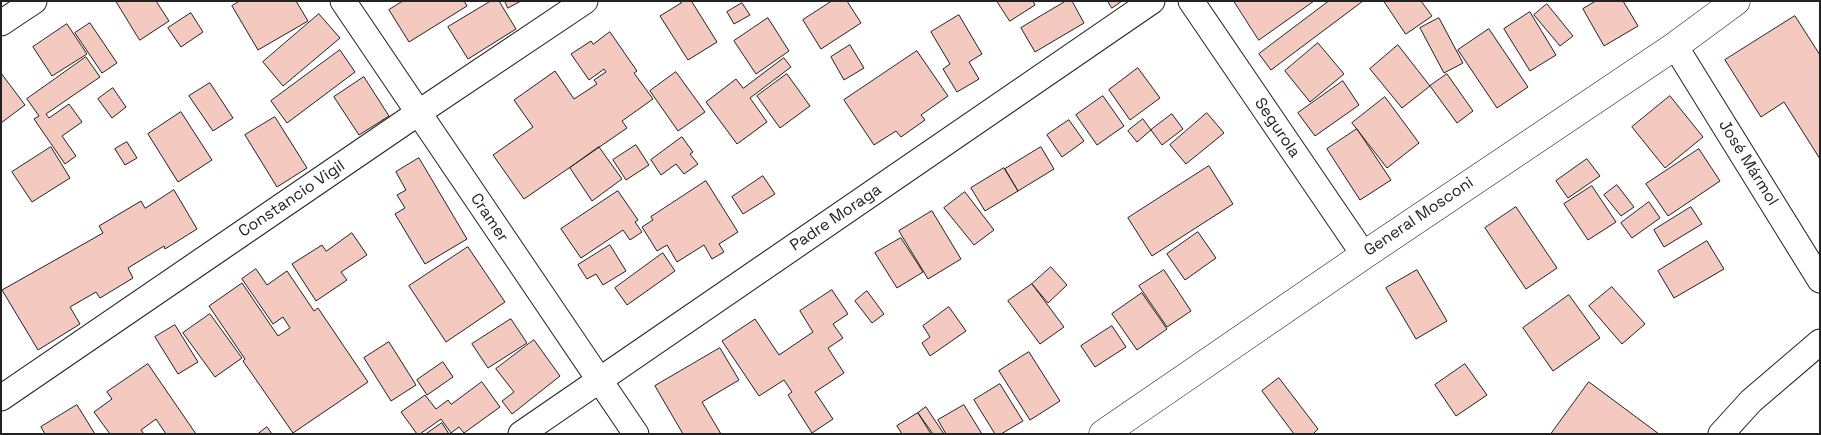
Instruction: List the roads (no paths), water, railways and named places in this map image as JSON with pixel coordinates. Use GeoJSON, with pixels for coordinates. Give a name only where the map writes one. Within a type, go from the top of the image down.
{"type":"FeatureCollection","features":[{"type":"Feature","properties":{"kind":"street"},"geometry":{"type":"LineString","coordinates":[[1,24],[34,1]]}},
{"type":"Feature","properties":{"kind":"street","name":"Cramer"},"geometry":{"type":"LineString","coordinates":[[343,1],[636,434]]}},
{"type":"Feature","properties":{"kind":"street","name":"Constancio Vigil"},"geometry":{"type":"LineString","coordinates":[[1,398],[418,112],[585,1]]}},
{"type":"Feature","properties":{"kind":"street","name":"Padre Moraga"},"geometry":{"type":"LineString","coordinates":[[521,434],[1152,1]]}},
{"type":"Feature","properties":{"kind":"street","name":"Segurola"},"geometry":{"type":"LineString","coordinates":[[1190,1],[1364,254]]}},
{"type":"Feature","properties":{"kind":"street","name":"General Mosconi"},"geometry":{"type":"LineString","coordinates":[[1102,434],[1364,254],[1675,46],[1736,1]]}},
{"type":"Feature","properties":{"kind":"street","name":"José Mármol"},"geometry":{"type":"LineString","coordinates":[[1675,46],[1820,280]]}},
{"type":"Feature","properties":{"kind":"street"},"geometry":{"type":"LineString","coordinates":[[1721,434],[1750,401],[1820,342]]}}]}
